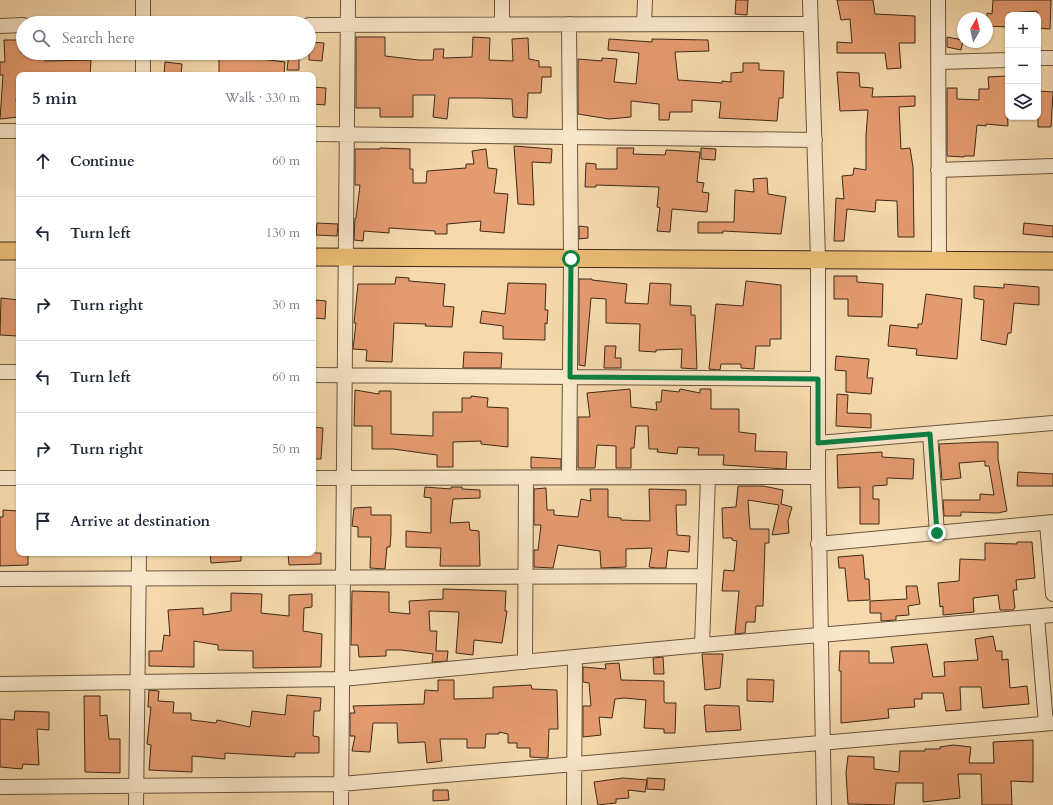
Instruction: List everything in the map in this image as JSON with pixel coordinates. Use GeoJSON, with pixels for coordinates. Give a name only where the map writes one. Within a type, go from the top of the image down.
{"type":"FeatureCollection","features":[{"type":"Feature","properties":{"kind":"main road"},"geometry":{"type":"LineString","coordinates":[[0,251],[16,251]]}},
{"type":"Feature","properties":{"kind":"main road"},"geometry":{"type":"LineString","coordinates":[[316,257],[1053,261]]}},
{"type":"Feature","properties":{"kind":"street"},"geometry":{"type":"LineString","coordinates":[[143,0],[143,16]]}},
{"type":"Feature","properties":{"kind":"street"},"geometry":{"type":"LineString","coordinates":[[341,805],[348,0]]}},
{"type":"Feature","properties":{"kind":"street"},"geometry":{"type":"LineString","coordinates":[[502,0],[502,24]]}},
{"type":"Feature","properties":{"kind":"street"},"geometry":{"type":"LineString","coordinates":[[644,24],[645,0]]}},
{"type":"Feature","properties":{"kind":"street"},"geometry":{"type":"LineString","coordinates":[[810,0],[818,259],[818,544],[824,805]]}},
{"type":"Feature","properties":{"kind":"street"},"geometry":{"type":"LineString","coordinates":[[938,0],[939,260]]}},
{"type":"Feature","properties":{"kind":"street"},"geometry":{"type":"LineString","coordinates":[[569,24],[571,259],[569,477]]}},
{"type":"Feature","properties":{"kind":"street"},"geometry":{"type":"LineString","coordinates":[[316,25],[811,24]]}},
{"type":"Feature","properties":{"kind":"street"},"geometry":{"type":"LineString","coordinates":[[0,26],[16,26]]}},
{"type":"Feature","properties":{"kind":"street"},"geometry":{"type":"LineString","coordinates":[[1041,58],[1053,58]]}},
{"type":"Feature","properties":{"kind":"street"},"geometry":{"type":"LineString","coordinates":[[143,60],[143,72]]}},
{"type":"Feature","properties":{"kind":"street"},"geometry":{"type":"LineString","coordinates":[[939,62],[1005,60]]}},
{"type":"Feature","properties":{"kind":"street"},"geometry":{"type":"LineString","coordinates":[[0,131],[16,131]]}},
{"type":"Feature","properties":{"kind":"street"},"geometry":{"type":"LineString","coordinates":[[316,134],[815,140]]}},
{"type":"Feature","properties":{"kind":"street"},"geometry":{"type":"LineString","coordinates":[[938,170],[1053,166]]}},
{"type":"Feature","properties":{"kind":"street"},"geometry":{"type":"LineString","coordinates":[[0,372],[16,372]]}},
{"type":"Feature","properties":{"kind":"street"},"geometry":{"type":"LineString","coordinates":[[316,375],[818,379]]}},
{"type":"Feature","properties":{"kind":"street"},"geometry":{"type":"LineString","coordinates":[[818,443],[1053,423]]}},
{"type":"Feature","properties":{"kind":"street"},"geometry":{"type":"LineString","coordinates":[[930,434],[937,533]]}},
{"type":"Feature","properties":{"kind":"street"},"geometry":{"type":"LineString","coordinates":[[702,645],[708,477]]}},
{"type":"Feature","properties":{"kind":"street"},"geometry":{"type":"LineString","coordinates":[[316,478],[818,477]]}},
{"type":"Feature","properties":{"kind":"street"},"geometry":{"type":"LineString","coordinates":[[0,478],[16,478]]}},
{"type":"Feature","properties":{"kind":"street"},"geometry":{"type":"LineString","coordinates":[[525,662],[526,478]]}},
{"type":"Feature","properties":{"kind":"street"},"geometry":{"type":"LineString","coordinates":[[818,544],[1050,522],[1053,594]]}},
{"type":"Feature","properties":{"kind":"street"},"geometry":{"type":"LineString","coordinates":[[136,805],[139,556]]}},
{"type":"Feature","properties":{"kind":"street"},"geometry":{"type":"LineString","coordinates":[[0,579],[525,578],[704,576]]}},
{"type":"Feature","properties":{"kind":"street"},"geometry":{"type":"LineString","coordinates":[[0,684],[342,679],[702,645],[1053,615]]}},
{"type":"Feature","properties":{"kind":"street"},"geometry":{"type":"LineString","coordinates":[[0,787],[137,787],[341,784],[823,741],[1049,723],[1037,617]]}},
{"type":"Feature","properties":{"kind":"street"},"geometry":{"type":"LineString","coordinates":[[574,805],[575,657]]}},
{"type":"Feature","properties":{"kind":"building"},"geometry":{"type":"Polygon","coordinates":[[[736,0],[748,0],[747,15],[735,14],[736,0]]]}},
{"type":"Feature","properties":{"kind":"building"},"geometry":{"type":"Polygon","coordinates":[[[837,0],[873,0],[875,14],[915,16],[915,43],[899,43],[901,68],[887,69],[885,53],[837,53],[837,42],[852,43],[850,19],[841,20],[837,0]]]}},
{"type":"Feature","properties":{"kind":"building"},"geometry":{"type":"Polygon","coordinates":[[[993,0],[1051,0],[1050,29],[1041,28],[1041,12],[1005,12],[1005,27],[993,26],[993,0]]]}},
{"type":"Feature","properties":{"kind":"building"},"geometry":{"type":"Polygon","coordinates":[[[356,37],[385,37],[385,56],[419,60],[433,60],[434,49],[444,49],[443,58],[472,57],[473,37],[490,38],[489,60],[513,61],[512,39],[528,38],[529,59],[539,61],[539,67],[551,67],[551,77],[542,77],[541,93],[528,93],[527,118],[513,117],[512,99],[481,98],[449,98],[447,119],[433,117],[435,95],[413,95],[413,117],[380,117],[380,108],[356,108],[356,37]]]}},
{"type":"Feature","properties":{"kind":"building"},"geometry":{"type":"Polygon","coordinates":[[[947,37],[957,39],[957,48],[961,48],[961,50],[947,47],[947,37]]]}},
{"type":"Feature","properties":{"kind":"building"},"geometry":{"type":"Polygon","coordinates":[[[609,39],[652,42],[652,39],[708,40],[709,51],[675,52],[678,80],[722,83],[722,81],[731,82],[731,73],[743,72],[743,63],[759,63],[759,70],[784,71],[783,98],[779,98],[777,121],[719,118],[721,102],[692,100],[692,112],[670,112],[669,120],[659,120],[659,104],[631,101],[631,117],[609,119],[578,114],[578,59],[602,61],[602,58],[617,59],[614,82],[636,84],[639,53],[608,50],[609,39]]]}},
{"type":"Feature","properties":{"kind":"building"},"geometry":{"type":"Polygon","coordinates":[[[4,40],[16,40],[16,60],[91,60],[90,72],[16,72],[16,117],[0,119],[3,75],[0,75],[0,62],[5,62],[4,40]]]}},
{"type":"Feature","properties":{"kind":"building"},"geometry":{"type":"Polygon","coordinates":[[[316,42],[324,43],[322,61],[309,60],[316,60],[316,42]]]}},
{"type":"Feature","properties":{"kind":"building"},"geometry":{"type":"Polygon","coordinates":[[[219,60],[269,60],[285,62],[284,72],[219,72],[219,60]]]}},
{"type":"Feature","properties":{"kind":"building"},"geometry":{"type":"Polygon","coordinates":[[[288,60],[299,60],[299,70],[287,70],[288,60]]]}},
{"type":"Feature","properties":{"kind":"building"},"geometry":{"type":"Polygon","coordinates":[[[165,62],[182,64],[181,72],[164,72],[165,62]]]}},
{"type":"Feature","properties":{"kind":"building"},"geometry":{"type":"Polygon","coordinates":[[[837,72],[859,73],[860,87],[873,88],[872,97],[915,96],[915,106],[899,107],[901,149],[910,148],[913,167],[914,237],[898,237],[897,201],[876,200],[875,212],[847,209],[844,241],[834,241],[836,198],[844,199],[842,176],[853,175],[854,168],[866,170],[868,110],[840,111],[837,72]]]}},
{"type":"Feature","properties":{"kind":"building"},"geometry":{"type":"Polygon","coordinates":[[[1005,76],[1005,120],[1008,120],[1008,126],[986,124],[986,126],[977,125],[974,156],[947,156],[947,88],[957,88],[957,99],[979,100],[979,89],[989,89],[988,77],[1005,76]]]}},
{"type":"Feature","properties":{"kind":"building"},"geometry":{"type":"Polygon","coordinates":[[[316,87],[326,88],[325,105],[316,104],[316,87]]]}},
{"type":"Feature","properties":{"kind":"building"},"geometry":{"type":"Polygon","coordinates":[[[1041,91],[1053,92],[1051,127],[1038,127],[1038,120],[1041,120],[1041,91]]]}},
{"type":"Feature","properties":{"kind":"building"},"geometry":{"type":"Polygon","coordinates":[[[514,146],[552,149],[551,163],[532,162],[534,205],[518,204],[514,146]]]}},
{"type":"Feature","properties":{"kind":"building"},"geometry":{"type":"Polygon","coordinates":[[[617,148],[634,148],[633,154],[665,155],[666,150],[700,152],[697,182],[704,183],[702,192],[709,193],[707,212],[672,209],[670,232],[657,231],[660,208],[657,207],[659,187],[596,185],[596,187],[585,187],[586,163],[596,164],[596,169],[617,169],[617,148]]]}},
{"type":"Feature","properties":{"kind":"building"},"geometry":{"type":"Polygon","coordinates":[[[701,148],[716,149],[715,160],[701,159],[701,148]]]}},
{"type":"Feature","properties":{"kind":"building"},"geometry":{"type":"Polygon","coordinates":[[[355,149],[410,149],[410,169],[413,169],[413,183],[426,183],[427,171],[466,168],[466,164],[474,164],[472,151],[486,149],[488,168],[497,169],[494,193],[508,194],[504,233],[480,231],[481,221],[447,224],[447,234],[435,234],[435,231],[389,228],[389,233],[364,231],[363,241],[354,240],[355,218],[360,185],[355,185],[355,149]]]}},
{"type":"Feature","properties":{"kind":"building"},"geometry":{"type":"Polygon","coordinates":[[[767,178],[768,194],[786,197],[781,234],[723,231],[723,233],[698,233],[698,222],[734,222],[735,190],[754,192],[753,179],[767,178]]]}},
{"type":"Feature","properties":{"kind":"building"},"geometry":{"type":"Polygon","coordinates":[[[317,223],[338,224],[337,236],[316,235],[317,223]]]}},
{"type":"Feature","properties":{"kind":"building"},"geometry":{"type":"Polygon","coordinates":[[[1024,223],[1053,226],[1053,237],[1023,234],[1024,223]]]}},
{"type":"Feature","properties":{"kind":"building"},"geometry":{"type":"Polygon","coordinates":[[[579,226],[588,227],[588,238],[579,239],[579,226]]]}},
{"type":"Feature","properties":{"kind":"building"},"geometry":{"type":"Polygon","coordinates":[[[834,276],[857,276],[857,282],[883,284],[882,317],[848,316],[848,299],[834,299],[834,276]]]}},
{"type":"Feature","properties":{"kind":"building"},"geometry":{"type":"Polygon","coordinates":[[[396,277],[409,278],[409,281],[445,284],[443,306],[454,307],[452,327],[425,326],[426,324],[394,323],[392,362],[366,361],[367,350],[353,349],[358,284],[395,284],[396,277]]]}},
{"type":"Feature","properties":{"kind":"building"},"geometry":{"type":"Polygon","coordinates":[[[579,279],[592,279],[627,284],[625,303],[648,304],[650,283],[671,284],[670,305],[691,306],[691,315],[695,315],[697,369],[681,368],[682,349],[656,350],[656,352],[639,351],[640,324],[606,323],[606,299],[591,298],[585,366],[579,365],[579,279]]]}},
{"type":"Feature","properties":{"kind":"building"},"geometry":{"type":"Polygon","coordinates":[[[746,281],[781,285],[781,339],[770,339],[770,346],[756,346],[754,369],[741,368],[741,364],[721,364],[720,370],[709,369],[716,304],[743,306],[746,281]]]}},
{"type":"Feature","properties":{"kind":"building"},"geometry":{"type":"Polygon","coordinates":[[[508,283],[546,284],[545,310],[548,310],[547,324],[545,323],[545,340],[503,339],[503,326],[480,323],[482,311],[505,314],[508,283]]]}},
{"type":"Feature","properties":{"kind":"building"},"geometry":{"type":"Polygon","coordinates":[[[1004,284],[1039,287],[1039,305],[1014,303],[1011,333],[1008,333],[1006,345],[981,340],[984,300],[974,298],[974,286],[1004,288],[1004,284]]]}},
{"type":"Feature","properties":{"kind":"building"},"geometry":{"type":"Polygon","coordinates":[[[926,294],[962,299],[957,359],[916,355],[917,349],[888,346],[890,325],[918,328],[918,324],[922,324],[926,294]]]}},
{"type":"Feature","properties":{"kind":"building"},"geometry":{"type":"Polygon","coordinates":[[[1,298],[16,300],[16,336],[0,335],[1,298]]]}},
{"type":"Feature","properties":{"kind":"building"},"geometry":{"type":"Polygon","coordinates":[[[316,300],[326,301],[325,319],[316,318],[316,300]]]}},
{"type":"Feature","properties":{"kind":"building"},"geometry":{"type":"Polygon","coordinates":[[[605,346],[616,346],[615,358],[621,358],[621,368],[604,368],[605,346]]]}},
{"type":"Feature","properties":{"kind":"building"},"geometry":{"type":"Polygon","coordinates":[[[464,352],[502,353],[501,368],[463,368],[464,352]]]}},
{"type":"Feature","properties":{"kind":"building"},"geometry":{"type":"Polygon","coordinates":[[[836,356],[869,359],[867,378],[873,378],[871,394],[846,392],[846,371],[835,370],[836,356]]]}},
{"type":"Feature","properties":{"kind":"building"},"geometry":{"type":"Polygon","coordinates":[[[630,389],[631,407],[657,410],[656,402],[661,402],[662,390],[679,392],[680,389],[700,393],[700,389],[711,389],[711,409],[739,409],[739,432],[756,434],[755,451],[787,452],[786,469],[723,465],[724,455],[698,455],[699,448],[678,447],[677,454],[657,452],[658,449],[649,449],[648,426],[636,426],[634,448],[631,448],[631,468],[616,468],[616,446],[597,445],[595,468],[578,468],[578,417],[590,417],[587,393],[630,389]]]}},
{"type":"Feature","properties":{"kind":"building"},"geometry":{"type":"Polygon","coordinates":[[[355,390],[379,394],[379,391],[391,391],[391,434],[433,436],[433,412],[462,412],[462,398],[471,398],[471,396],[488,398],[487,407],[508,408],[508,447],[481,444],[481,441],[453,442],[453,467],[437,467],[437,455],[393,449],[372,449],[372,426],[354,426],[355,390]]]}},
{"type":"Feature","properties":{"kind":"building"},"geometry":{"type":"Polygon","coordinates":[[[837,394],[848,395],[847,413],[871,414],[871,428],[836,426],[837,394]]]}},
{"type":"Feature","properties":{"kind":"building"},"geometry":{"type":"Polygon","coordinates":[[[316,427],[323,428],[321,459],[316,459],[316,427]]]}},
{"type":"Feature","properties":{"kind":"building"},"geometry":{"type":"Polygon","coordinates":[[[998,442],[998,459],[1007,511],[998,513],[961,512],[961,516],[944,516],[943,500],[980,500],[980,494],[994,495],[989,466],[985,466],[985,461],[959,463],[961,478],[942,480],[939,444],[998,442]]]}},
{"type":"Feature","properties":{"kind":"building"},"geometry":{"type":"Polygon","coordinates":[[[882,452],[882,457],[914,459],[913,479],[887,478],[887,485],[873,486],[873,499],[879,499],[879,524],[860,524],[860,487],[838,488],[837,455],[882,452]]]}},
{"type":"Feature","properties":{"kind":"building"},"geometry":{"type":"Polygon","coordinates":[[[531,457],[561,459],[561,468],[531,468],[531,457]]]}},
{"type":"Feature","properties":{"kind":"building"},"geometry":{"type":"Polygon","coordinates":[[[1018,472],[1053,474],[1053,486],[1017,486],[1018,472]]]}},
{"type":"Feature","properties":{"kind":"building"},"geometry":{"type":"Polygon","coordinates":[[[738,486],[763,486],[783,490],[781,504],[792,507],[788,521],[789,533],[772,535],[779,505],[748,500],[750,529],[769,529],[769,543],[765,543],[763,606],[756,606],[755,622],[746,622],[745,633],[735,634],[739,591],[722,591],[724,570],[734,571],[737,541],[732,540],[732,538],[723,538],[722,508],[736,507],[738,486]]]}},
{"type":"Feature","properties":{"kind":"building"},"geometry":{"type":"Polygon","coordinates":[[[425,487],[451,489],[451,487],[462,487],[462,489],[480,490],[480,498],[453,499],[450,523],[469,522],[470,530],[479,531],[480,566],[440,566],[441,548],[406,547],[406,531],[431,533],[431,498],[424,497],[425,487]]]}},
{"type":"Feature","properties":{"kind":"building"},"geometry":{"type":"Polygon","coordinates":[[[546,488],[547,510],[554,510],[554,515],[578,517],[581,499],[591,501],[590,489],[608,489],[608,517],[621,518],[621,520],[650,521],[649,489],[686,490],[686,505],[676,505],[677,535],[690,536],[689,552],[668,550],[666,568],[656,568],[649,567],[652,548],[626,549],[626,567],[601,568],[600,551],[558,545],[553,568],[534,567],[534,550],[538,550],[541,525],[534,525],[534,489],[546,488]]]}},
{"type":"Feature","properties":{"kind":"building"},"geometry":{"type":"Polygon","coordinates":[[[371,507],[371,515],[391,515],[390,547],[387,547],[385,569],[370,568],[371,537],[358,537],[358,527],[352,526],[354,508],[371,507]]]}},
{"type":"Feature","properties":{"kind":"building"},"geometry":{"type":"Polygon","coordinates":[[[3,510],[16,511],[16,556],[28,556],[28,565],[0,566],[0,517],[3,517],[3,510]]]}},
{"type":"Feature","properties":{"kind":"building"},"geometry":{"type":"Polygon","coordinates":[[[1017,542],[1032,542],[1035,578],[1016,580],[1017,590],[1013,590],[1015,608],[1013,610],[1000,610],[998,595],[973,598],[974,612],[943,615],[943,606],[940,607],[938,583],[959,581],[960,559],[985,560],[985,543],[1017,544],[1017,542]]]}},
{"type":"Feature","properties":{"kind":"building"},"geometry":{"type":"Polygon","coordinates":[[[316,553],[321,553],[321,564],[289,565],[288,556],[316,556],[316,553]]]}},
{"type":"Feature","properties":{"kind":"building"},"geometry":{"type":"Polygon","coordinates":[[[863,555],[865,579],[869,579],[870,600],[848,601],[845,568],[839,568],[838,557],[863,555]]]}},
{"type":"Feature","properties":{"kind":"building"},"geometry":{"type":"Polygon","coordinates":[[[210,556],[241,556],[241,561],[211,563],[210,556]]]}},
{"type":"Feature","properties":{"kind":"building"},"geometry":{"type":"Polygon","coordinates":[[[906,586],[917,586],[920,604],[908,606],[909,615],[896,616],[896,620],[881,621],[881,613],[870,613],[870,601],[907,599],[906,586]]]}},
{"type":"Feature","properties":{"kind":"building"},"geometry":{"type":"Polygon","coordinates":[[[443,589],[506,591],[505,611],[507,611],[502,643],[474,640],[473,655],[456,653],[459,612],[429,611],[430,631],[437,631],[436,651],[448,651],[447,661],[432,662],[433,654],[401,650],[386,650],[386,656],[359,657],[358,645],[351,645],[352,591],[389,592],[389,612],[410,614],[409,601],[443,599],[443,589]]]}},
{"type":"Feature","properties":{"kind":"building"},"geometry":{"type":"Polygon","coordinates":[[[231,593],[262,594],[261,613],[289,616],[289,595],[312,594],[312,607],[304,608],[303,631],[322,634],[321,667],[253,668],[253,651],[218,650],[218,645],[194,641],[194,667],[149,666],[149,651],[162,651],[164,635],[170,636],[168,610],[203,608],[203,615],[231,611],[231,593]]]}},
{"type":"Feature","properties":{"kind":"building"},"geometry":{"type":"Polygon","coordinates":[[[993,636],[996,651],[1002,651],[1002,660],[1008,659],[1010,688],[1027,686],[1029,704],[983,708],[981,687],[960,687],[961,710],[946,711],[943,693],[922,693],[922,699],[914,699],[915,707],[888,709],[889,718],[841,723],[841,671],[839,671],[840,651],[869,651],[869,663],[894,663],[891,647],[927,644],[933,677],[945,676],[944,662],[978,660],[975,639],[993,636]]]}},
{"type":"Feature","properties":{"kind":"building"},"geometry":{"type":"Polygon","coordinates":[[[702,654],[723,654],[720,688],[705,690],[702,654]]]}},
{"type":"Feature","properties":{"kind":"building"},"geometry":{"type":"Polygon","coordinates":[[[663,657],[664,674],[654,674],[653,658],[663,657]]]}},
{"type":"Feature","properties":{"kind":"building"},"geometry":{"type":"Polygon","coordinates":[[[619,663],[621,680],[664,681],[665,703],[676,703],[675,733],[664,733],[664,729],[644,728],[646,700],[624,698],[615,699],[612,718],[599,717],[601,735],[583,737],[583,706],[591,706],[589,683],[583,682],[583,667],[606,669],[605,664],[619,663]]]}},
{"type":"Feature","properties":{"kind":"building"},"geometry":{"type":"Polygon","coordinates":[[[747,679],[774,680],[773,702],[747,701],[747,679]]]}},
{"type":"Feature","properties":{"kind":"building"},"geometry":{"type":"Polygon","coordinates":[[[438,680],[454,680],[454,699],[493,698],[493,687],[531,685],[532,689],[557,690],[558,729],[549,729],[548,758],[530,757],[530,748],[517,748],[517,743],[508,743],[508,734],[499,732],[499,734],[486,734],[485,748],[467,748],[467,739],[440,739],[442,761],[427,763],[425,742],[398,743],[397,723],[373,723],[370,752],[352,751],[355,736],[350,736],[350,713],[355,713],[353,706],[424,704],[425,690],[438,691],[438,680]]]}},
{"type":"Feature","properties":{"kind":"building"},"geometry":{"type":"Polygon","coordinates":[[[149,690],[159,691],[158,701],[174,702],[173,713],[191,713],[191,720],[216,723],[217,720],[250,727],[252,711],[285,715],[287,695],[321,698],[320,711],[314,711],[313,736],[319,737],[319,753],[295,753],[295,757],[225,753],[225,759],[192,756],[192,772],[149,770],[151,745],[147,744],[151,707],[148,707],[149,690]]]}},
{"type":"Feature","properties":{"kind":"building"},"geometry":{"type":"Polygon","coordinates":[[[84,696],[100,696],[100,716],[107,715],[109,739],[120,739],[120,773],[85,772],[84,696]]]}},
{"type":"Feature","properties":{"kind":"building"},"geometry":{"type":"Polygon","coordinates":[[[704,706],[739,706],[741,730],[706,732],[704,706]]]}},
{"type":"Feature","properties":{"kind":"building"},"geometry":{"type":"Polygon","coordinates":[[[15,711],[49,712],[49,730],[37,729],[39,765],[23,764],[22,769],[0,767],[0,719],[14,720],[15,711]]]}},
{"type":"Feature","properties":{"kind":"building"},"geometry":{"type":"Polygon","coordinates":[[[1033,740],[1033,782],[1011,781],[1012,805],[982,805],[981,774],[958,774],[960,798],[923,802],[923,783],[896,783],[894,805],[848,804],[846,773],[848,756],[874,757],[874,769],[899,772],[900,751],[925,751],[925,749],[940,749],[940,747],[953,745],[971,747],[969,763],[994,763],[993,742],[1033,740]]]}},
{"type":"Feature","properties":{"kind":"building"},"geometry":{"type":"Polygon","coordinates":[[[623,778],[647,780],[645,792],[628,790],[629,798],[616,799],[616,803],[598,805],[594,782],[623,778]]]}},
{"type":"Feature","properties":{"kind":"building"},"geometry":{"type":"Polygon","coordinates":[[[647,778],[665,779],[664,790],[647,789],[647,778]]]}},
{"type":"Feature","properties":{"kind":"building"},"geometry":{"type":"Polygon","coordinates":[[[433,790],[448,790],[449,800],[433,801],[433,790]]]}},
{"type":"Feature","properties":{"kind":"route"},"geometry":{"type":"LineString","coordinates":[[571,259],[570,377],[818,379],[818,443],[930,434],[937,533]]}}]}
